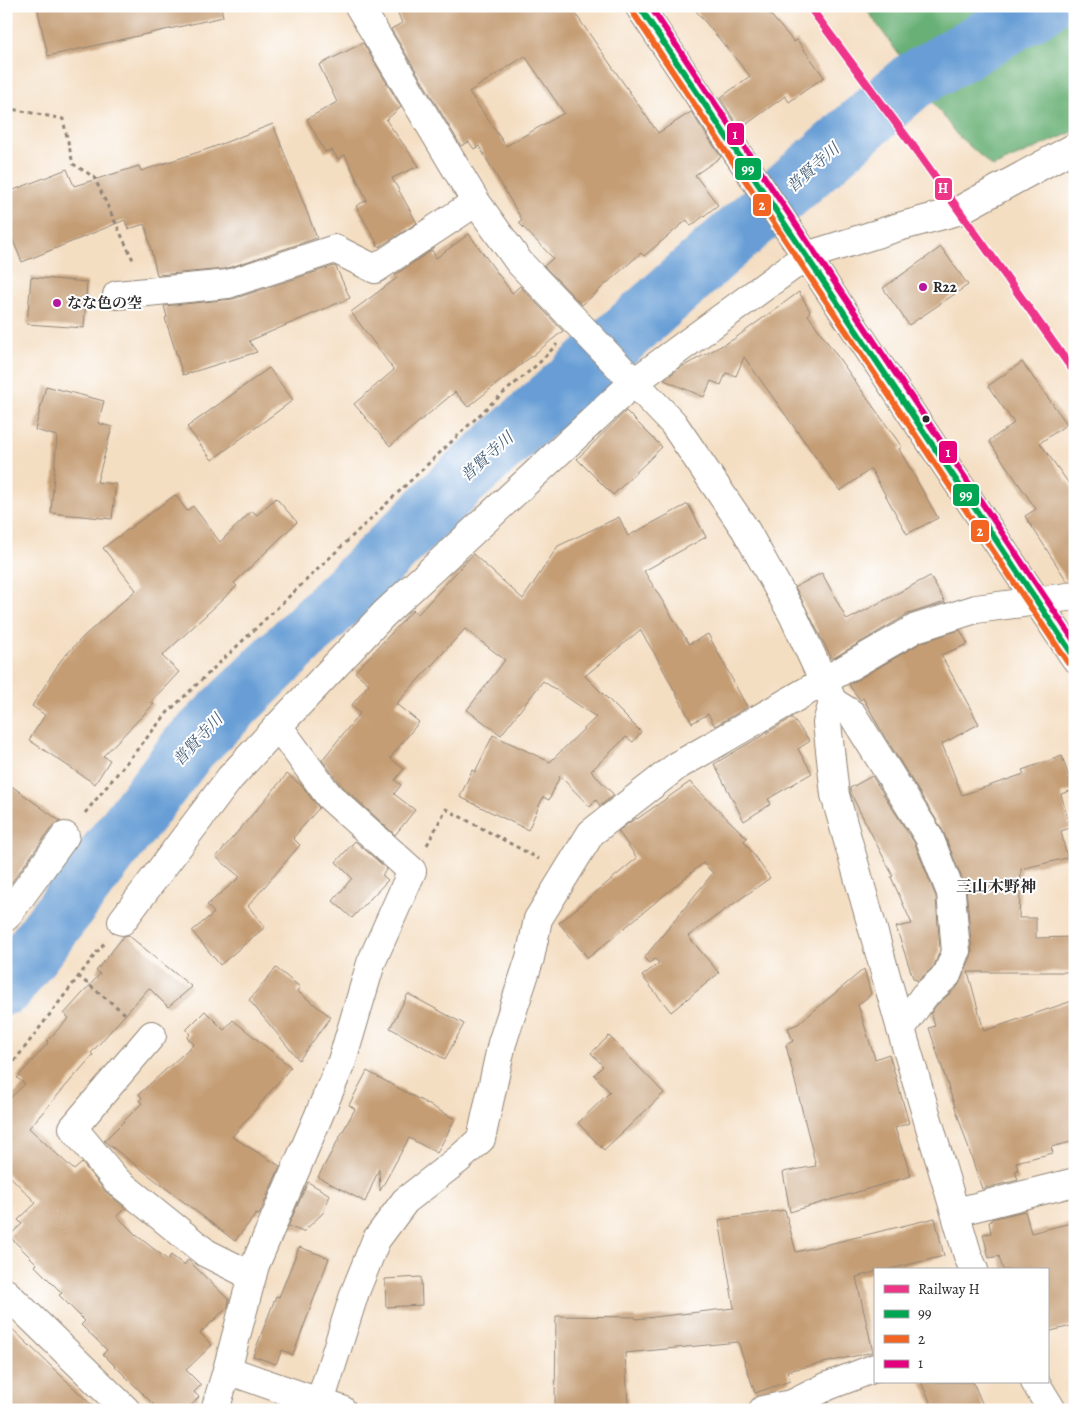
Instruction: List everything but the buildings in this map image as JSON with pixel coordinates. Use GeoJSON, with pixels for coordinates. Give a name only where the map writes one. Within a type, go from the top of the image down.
{"type":"FeatureCollection","features":[{"type":"Feature","properties":{"kind":"street"},"geometry":{"type":"LineString","coordinates":[[359,6],[476,202],[519,262],[673,423],[745,529],[793,615],[829,692],[852,714],[929,837],[951,893],[956,952],[948,975],[924,996],[900,1029]]}},
{"type":"Feature","properties":{"kind":"street"},"geometry":{"type":"LineString","coordinates":[[639,6],[1075,658]]}},
{"type":"Feature","properties":{"kind":"street"},"geometry":{"type":"LineString","coordinates":[[122,921],[230,778],[278,726],[384,614],[630,379],[802,249],[958,211],[1075,146]]}},
{"type":"Feature","properties":{"kind":"street"},"geometry":{"type":"LineString","coordinates":[[118,295],[228,284],[335,248],[375,269],[476,202]]}},
{"type":"Feature","properties":{"kind":"street"},"geometry":{"type":"LineString","coordinates":[[227,1370],[331,1406],[355,1292],[376,1240],[405,1201],[459,1159],[481,1139],[502,1043],[530,958],[538,919],[591,833],[676,766],[829,692],[916,628],[976,609],[1075,596]]}},
{"type":"Feature","properties":{"kind":"street"},"geometry":{"type":"LineString","coordinates":[[829,692],[827,723],[835,795],[900,1029],[973,1268]]}},
{"type":"Feature","properties":{"kind":"street"},"geometry":{"type":"LineString","coordinates":[[215,1410],[255,1265],[342,1061],[371,963],[412,872],[329,796],[278,726]]}},
{"type":"Feature","properties":{"kind":"street"},"geometry":{"type":"LineString","coordinates":[[6,917],[65,836]]}},
{"type":"Feature","properties":{"kind":"street"},"geometry":{"type":"LineString","coordinates":[[152,1035],[74,1128],[117,1180],[206,1253],[252,1276]]}},
{"type":"Feature","properties":{"kind":"street"},"geometry":{"type":"LineString","coordinates":[[956,1212],[1075,1182]]}},
{"type":"Feature","properties":{"kind":"street"},"geometry":{"type":"LineString","coordinates":[[6,1293],[126,1410]]}},
{"type":"Feature","properties":{"kind":"street"},"geometry":{"type":"LineString","coordinates":[[763,1410],[793,1407],[828,1386],[874,1368]]}},
{"type":"Feature","properties":{"kind":"street"},"geometry":{"type":"LineString","coordinates":[[1036,1384],[1052,1410]]}},
{"type":"Feature","properties":{"kind":"path"},"geometry":{"type":"LineString","coordinates":[[6,108],[63,119],[73,164],[94,177],[148,292]]}},
{"type":"Feature","properties":{"kind":"path"},"geometry":{"type":"LineString","coordinates":[[65,836],[168,712],[486,409],[579,326]]}},
{"type":"Feature","properties":{"kind":"path"},"geometry":{"type":"LineString","coordinates":[[412,872],[446,809],[566,873]]}},
{"type":"Feature","properties":{"kind":"path"},"geometry":{"type":"LineString","coordinates":[[6,1075],[78,976],[122,921]]}},
{"type":"Feature","properties":{"kind":"path"},"geometry":{"type":"LineString","coordinates":[[78,976],[152,1035]]}},
{"type":"Feature","properties":{"kind":"green space"},"geometry":{"type":"Polygon","coordinates":[[[864,6],[1075,6],[1075,131],[993,167],[956,134],[864,6]]]}},
{"type":"Feature","properties":{"kind":"waterway","name":"普賢寺川"},"geometry":{"type":"LineString","coordinates":[[6,986],[189,747],[459,482],[714,254],[911,82],[1042,6]]}},
{"type":"Feature","properties":{"kind":"rail line","name":"H"},"geometry":{"type":"LineString","coordinates":[[809,6],[913,146],[1075,373]]}},
{"type":"Feature","properties":{"kind":"transit line","name":"99"},"geometry":{"type":"LineString","coordinates":[[639,6],[1075,658]]}},
{"type":"Feature","properties":{"kind":"transit line","name":"1"},"geometry":{"type":"LineString","coordinates":[[650,6],[1075,642]]}},
{"type":"Feature","properties":{"kind":"transit line","name":"2"},"geometry":{"type":"LineString","coordinates":[[632,11],[1068,663]]}},
{"type":"Feature","properties":{"kind":"place","name":"R22"},"geometry":{"type":"Point","coordinates":[923,287]}},
{"type":"Feature","properties":{"kind":"place","name":"なな色の空"},"geometry":{"type":"Point","coordinates":[57,303]}},
{"type":"Feature","properties":{"kind":"district","name":"三山木野神"},"geometry":{"type":"Point","coordinates":[996,887]}}]}
